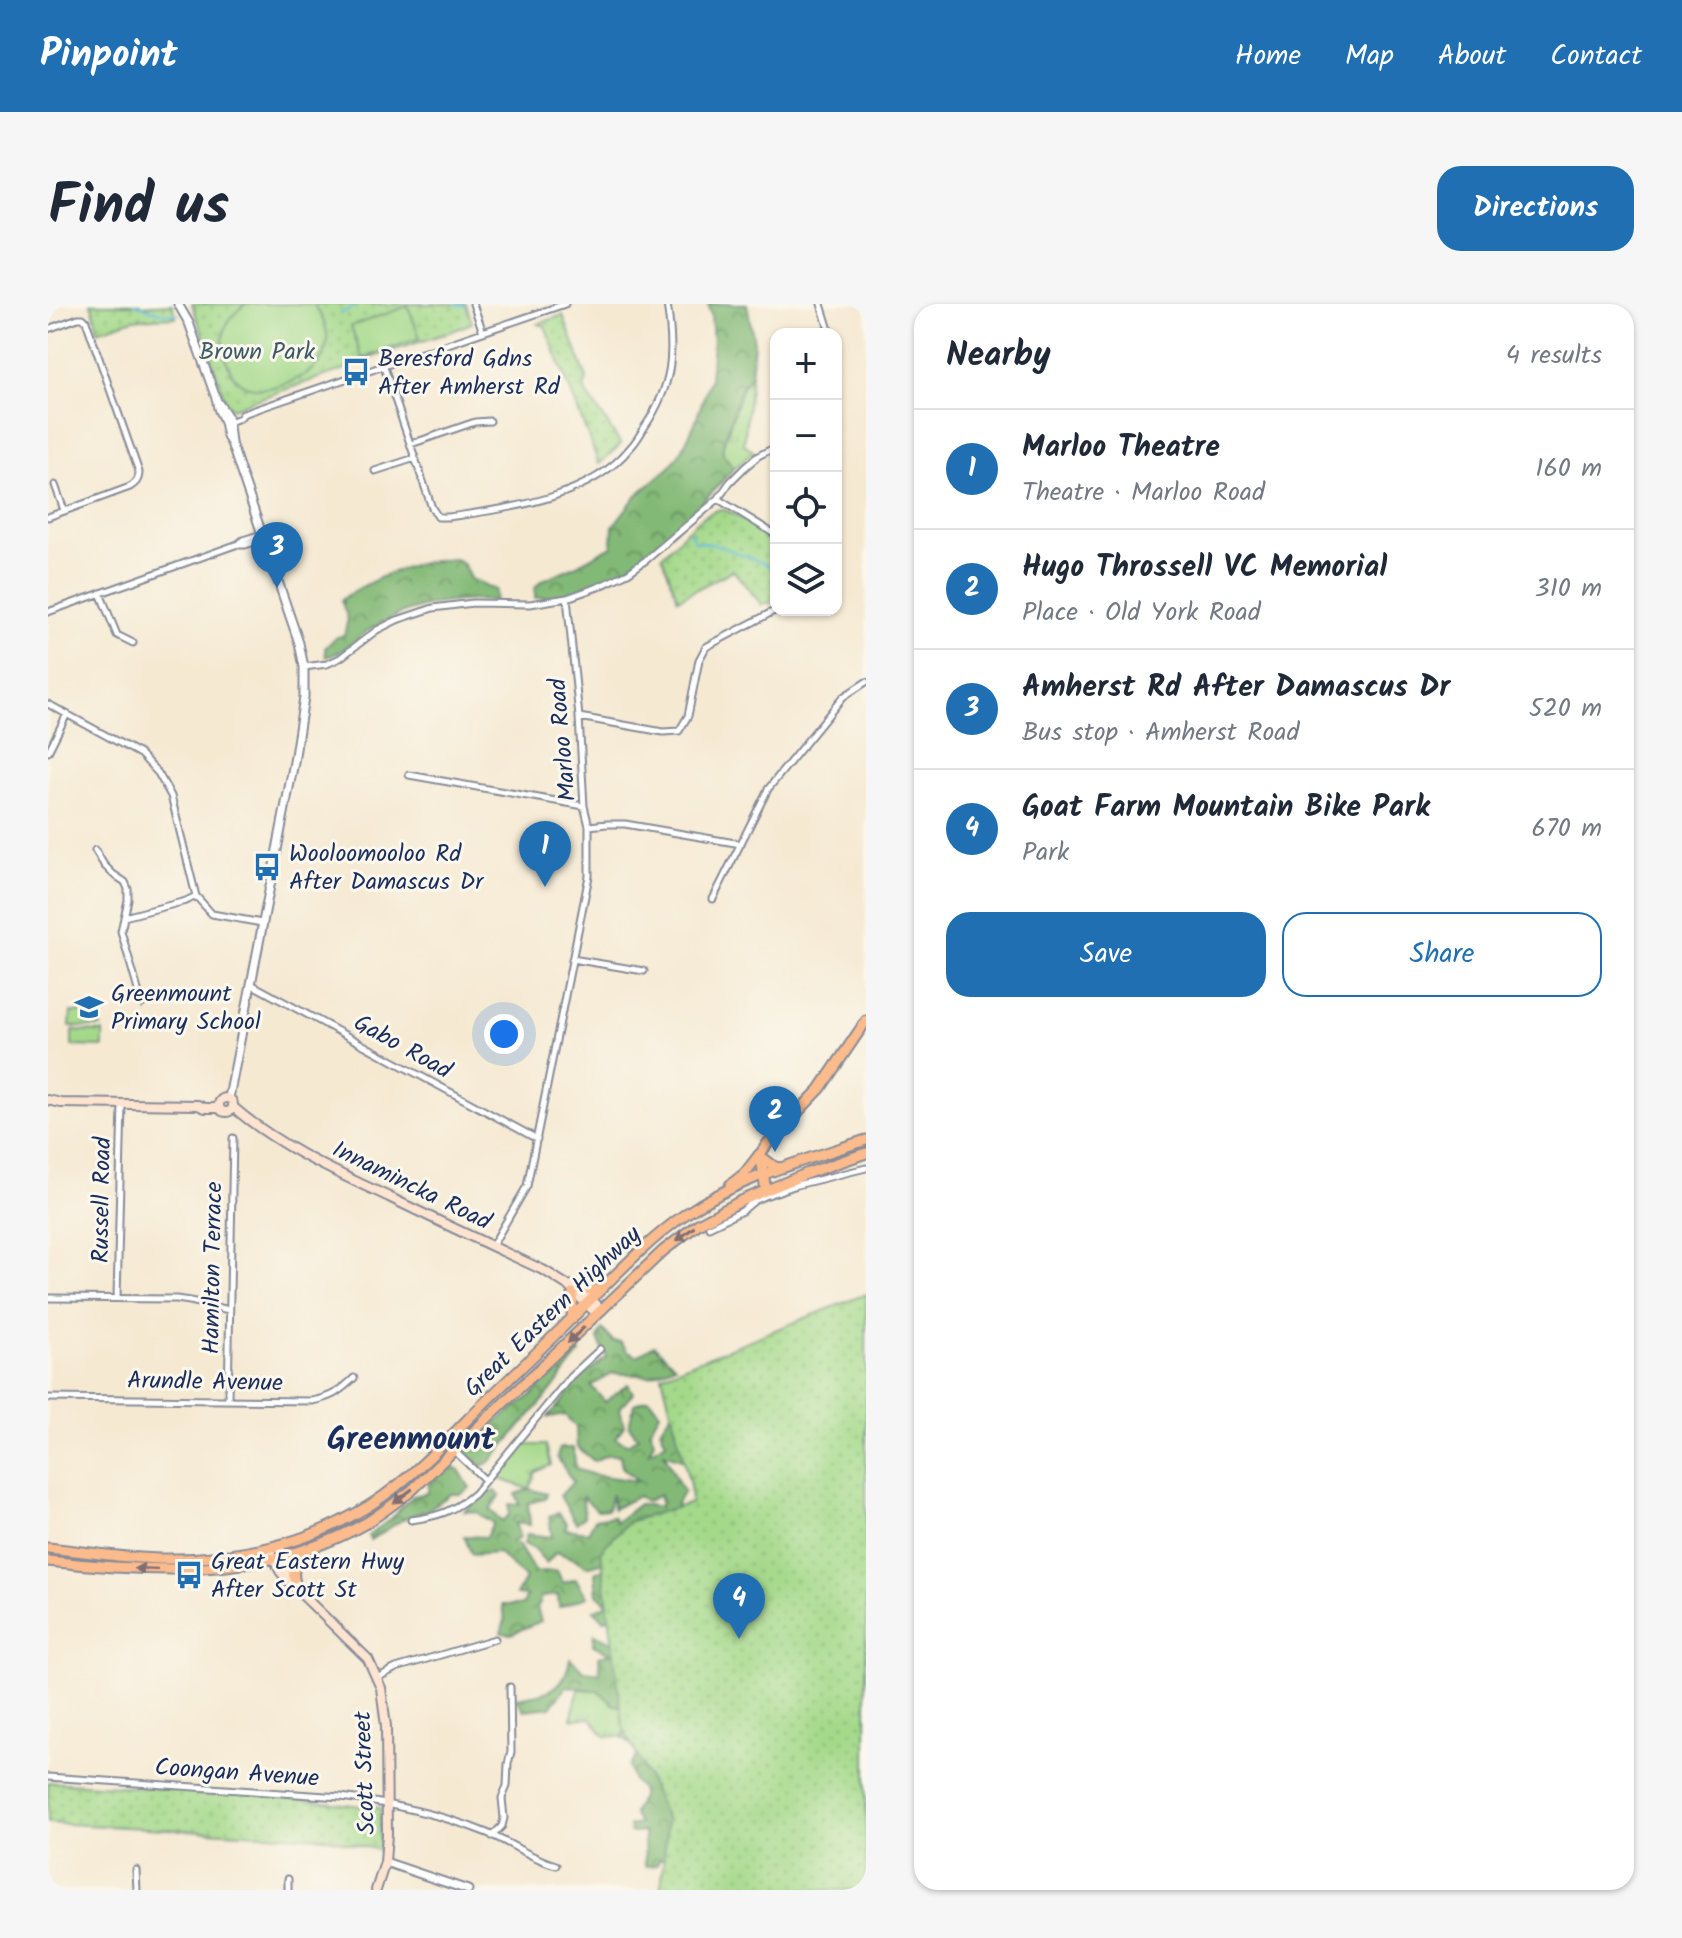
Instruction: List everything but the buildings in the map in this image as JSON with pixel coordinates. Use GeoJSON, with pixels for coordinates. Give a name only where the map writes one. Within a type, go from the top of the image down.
{"type":"FeatureCollection","features":[{"type":"Feature","properties":{"kind":"main road"},"geometry":{"type":"LineString","coordinates":[[718,1195],[737,1181],[820,1089],[866,1021]]}},
{"type":"Feature","properties":{"kind":"main road","name":"Innamincka Road"},"geometry":{"type":"LineString","coordinates":[[48,1103],[198,1105],[205,1108],[226,1104],[239,1117],[281,1143],[370,1189],[545,1271],[574,1289],[600,1312]]}},
{"type":"Feature","properties":{"kind":"main road","name":"Great Eastern Highway"},"geometry":{"type":"LineString","coordinates":[[48,1548],[157,1559],[227,1556],[274,1546],[342,1522],[409,1476],[669,1226],[718,1195],[758,1177],[866,1140]]}},
{"type":"Feature","properties":{"kind":"main road","name":"Great Eastern Highway"},"geometry":{"type":"LineString","coordinates":[[48,1561],[168,1570],[220,1567],[277,1557],[345,1534],[411,1491],[663,1251],[698,1224],[723,1215],[762,1192],[866,1153]]}},
{"type":"Feature","properties":{"kind":"main road"},"geometry":{"type":"LineString","coordinates":[[759,1155],[775,1167],[782,1168]]}},
{"type":"Feature","properties":{"kind":"main road"},"geometry":{"type":"LineString","coordinates":[[759,1155],[763,1162],[758,1177],[762,1192]]}},
{"type":"Feature","properties":{"kind":"main road"},"geometry":{"type":"LineString","coordinates":[[572,1319],[574,1289],[600,1290]]}},
{"type":"Feature","properties":{"kind":"main road","name":"Scott Street"},"geometry":{"type":"LineString","coordinates":[[274,1546],[280,1571],[368,1659],[381,1688],[386,1726],[387,1834],[385,1862],[376,1890]]}},
{"type":"Feature","properties":{"kind":"main road"},"geometry":{"type":"LineString","coordinates":[[294,1578],[292,1570],[306,1549]]}},
{"type":"Feature","properties":{"kind":"main road","name":"Scott Street"},"geometry":{"type":"LineString","coordinates":[[277,1557],[294,1578],[298,1589]]}},
{"type":"Feature","properties":{"kind":"street"},"geometry":{"type":"LineString","coordinates":[[178,304],[189,323],[226,420],[231,443],[297,633],[304,667],[303,710],[226,1104]]}},
{"type":"Feature","properties":{"kind":"street"},"geometry":{"type":"LineString","coordinates":[[186,304],[189,323]]}},
{"type":"Feature","properties":{"kind":"street"},"geometry":{"type":"LineString","coordinates":[[473,304],[483,332]]}},
{"type":"Feature","properties":{"kind":"street"},"geometry":{"type":"LineString","coordinates":[[226,420],[238,413],[243,414],[565,304]]}},
{"type":"Feature","properties":{"kind":"street"},"geometry":{"type":"LineString","coordinates":[[384,367],[438,517],[520,506],[572,490],[594,479],[630,449],[664,395],[671,364],[667,304]]}},
{"type":"Feature","properties":{"kind":"street"},"geometry":{"type":"LineString","coordinates":[[821,304],[828,328]]}},
{"type":"Feature","properties":{"kind":"street"},"geometry":{"type":"LineString","coordinates":[[48,329],[78,318],[86,321],[139,472],[139,478],[130,487],[48,517]]}},
{"type":"Feature","properties":{"kind":"street"},"geometry":{"type":"LineString","coordinates":[[411,444],[475,422],[490,421]]}},
{"type":"Feature","properties":{"kind":"street"},"geometry":{"type":"LineString","coordinates":[[304,667],[327,664],[377,630],[433,608],[473,603],[530,604],[567,598],[598,587],[628,573],[718,499],[744,468],[770,450]]}},
{"type":"Feature","properties":{"kind":"street"},"geometry":{"type":"LineString","coordinates":[[375,471],[415,458]]}},
{"type":"Feature","properties":{"kind":"street"},"geometry":{"type":"LineString","coordinates":[[55,485],[64,510]]}},
{"type":"Feature","properties":{"kind":"street"},"geometry":{"type":"LineString","coordinates":[[718,499],[770,531]]}},
{"type":"Feature","properties":{"kind":"street"},"geometry":{"type":"LineString","coordinates":[[48,612],[243,540],[263,537]]}},
{"type":"Feature","properties":{"kind":"street"},"geometry":{"type":"LineString","coordinates":[[100,593],[113,629],[122,639],[133,643]]}},
{"type":"Feature","properties":{"kind":"street","name":"Marloo Road"},"geometry":{"type":"LineString","coordinates":[[492,1246],[527,1186],[589,876],[589,826],[584,806],[567,598]]}},
{"type":"Feature","properties":{"kind":"street"},"geometry":{"type":"LineString","coordinates":[[579,717],[663,732],[679,731],[688,716],[699,660],[706,647],[770,613]]}},
{"type":"Feature","properties":{"kind":"street"},"geometry":{"type":"LineString","coordinates":[[713,899],[768,789],[843,697],[866,682]]}},
{"type":"Feature","properties":{"kind":"street"},"geometry":{"type":"LineString","coordinates":[[48,704],[140,754],[158,773],[171,796],[196,896],[212,914],[262,923]]}},
{"type":"Feature","properties":{"kind":"street"},"geometry":{"type":"LineString","coordinates":[[48,752],[67,714]]}},
{"type":"Feature","properties":{"kind":"street"},"geometry":{"type":"LineString","coordinates":[[409,775],[584,806]]}},
{"type":"Feature","properties":{"kind":"street"},"geometry":{"type":"LineString","coordinates":[[589,826],[625,824],[741,844]]}},
{"type":"Feature","properties":{"kind":"street"},"geometry":{"type":"LineString","coordinates":[[95,850],[104,865],[125,882],[128,900],[121,931],[142,1004]]}},
{"type":"Feature","properties":{"kind":"street"},"geometry":{"type":"LineString","coordinates":[[124,918],[196,896]]}},
{"type":"Feature","properties":{"kind":"street"},"geometry":{"type":"LineString","coordinates":[[572,959],[644,971]]}},
{"type":"Feature","properties":{"kind":"street","name":"Gabo Road"},"geometry":{"type":"LineString","coordinates":[[251,984],[537,1139]]}},
{"type":"Feature","properties":{"kind":"street","name":"Russell Road"},"geometry":{"type":"LineString","coordinates":[[117,1298],[122,1104]]}},
{"type":"Feature","properties":{"kind":"street","name":"Hamilton Terrace"},"geometry":{"type":"LineString","coordinates":[[228,1399],[233,1138]]}},
{"type":"Feature","properties":{"kind":"street"},"geometry":{"type":"LineString","coordinates":[[709,1227],[723,1215],[742,1211],[765,1196],[866,1168]]}},
{"type":"Feature","properties":{"kind":"street"},"geometry":{"type":"LineString","coordinates":[[48,1298],[190,1301],[229,1310]]}},
{"type":"Feature","properties":{"kind":"street"},"geometry":{"type":"LineString","coordinates":[[411,1520],[452,1510],[474,1494],[571,1376],[600,1349]]}},
{"type":"Feature","properties":{"kind":"street","name":"Arundle Avenue"},"geometry":{"type":"LineString","coordinates":[[48,1398],[312,1401],[338,1393],[354,1378]]}},
{"type":"Feature","properties":{"kind":"street"},"geometry":{"type":"LineString","coordinates":[[445,1442],[485,1480]]}},
{"type":"Feature","properties":{"kind":"street"},"geometry":{"type":"LineString","coordinates":[[377,1678],[396,1668],[495,1639]]}},
{"type":"Feature","properties":{"kind":"street"},"geometry":{"type":"LineString","coordinates":[[492,1836],[502,1826],[504,1818],[502,1798],[507,1786],[511,1752],[510,1687]]}},
{"type":"Feature","properties":{"kind":"street","name":"Coongan Avenue"},"geometry":{"type":"LineString","coordinates":[[48,1777],[341,1797],[385,1803],[482,1831],[541,1861],[556,1865]]}},
{"type":"Feature","properties":{"kind":"street"},"geometry":{"type":"LineString","coordinates":[[385,1862],[468,1890]]}},
{"type":"Feature","properties":{"kind":"street"},"geometry":{"type":"LineString","coordinates":[[136,1870],[137,1890]]}},
{"type":"Feature","properties":{"kind":"street"},"geometry":{"type":"LineString","coordinates":[[288,1879],[288,1890]]}},
{"type":"Feature","properties":{"kind":"green space"},"geometry":{"type":"Polygon","coordinates":[[[90,304],[172,304],[176,317],[134,319],[98,331],[90,304]]]}},
{"type":"Feature","properties":{"kind":"green space","name":"Brown Park"},"geometry":{"type":"Polygon","coordinates":[[[192,304],[466,304],[472,323],[232,408],[227,405],[192,304]]]}},
{"type":"Feature","properties":{"kind":"green space"},"geometry":{"type":"Polygon","coordinates":[[[246,304],[313,304],[323,319],[327,333],[322,358],[313,368],[288,383],[260,388],[242,384],[228,365],[223,337],[235,313],[246,304]]]}},
{"type":"Feature","properties":{"kind":"green space"},"geometry":{"type":"Polygon","coordinates":[[[708,304],[747,304],[754,342],[751,376],[742,386],[723,445],[723,454],[734,468],[683,522],[627,568],[605,581],[581,589],[535,598],[535,588],[541,581],[612,546],[613,526],[637,495],[669,468],[682,450],[710,379],[713,342],[708,304]]]}},
{"type":"Feature","properties":{"kind":"green space"},"geometry":{"type":"Polygon","coordinates":[[[408,306],[420,338],[362,358],[351,326],[408,306]]]}},
{"type":"Feature","properties":{"kind":"green space"},"geometry":{"type":"Polygon","coordinates":[[[563,315],[587,379],[584,389],[621,444],[599,464],[545,326],[538,324],[563,315]]]}},
{"type":"Feature","properties":{"kind":"green space"},"geometry":{"type":"Polygon","coordinates":[[[751,376],[744,444],[754,452],[734,468],[723,454],[723,445],[742,386],[751,376]]]}},
{"type":"Feature","properties":{"kind":"green space"},"geometry":{"type":"Polygon","coordinates":[[[721,509],[732,513],[770,535],[770,603],[762,605],[733,570],[678,599],[662,556],[697,522],[721,509]]]}},
{"type":"Feature","properties":{"kind":"green space"},"geometry":{"type":"Polygon","coordinates":[[[455,559],[464,565],[470,579],[496,590],[495,601],[448,602],[417,608],[388,619],[326,657],[325,648],[335,638],[344,635],[348,619],[341,600],[369,583],[402,569],[431,561],[455,559]]]}},
{"type":"Feature","properties":{"kind":"green space"},"geometry":{"type":"Polygon","coordinates":[[[71,1012],[101,1013],[101,1027],[70,1027],[71,1012]]]}},
{"type":"Feature","properties":{"kind":"green space"},"geometry":{"type":"Polygon","coordinates":[[[72,1031],[103,1032],[103,1047],[72,1046],[72,1031]]]}},
{"type":"Feature","properties":{"kind":"green space"},"geometry":{"type":"Polygon","coordinates":[[[866,1294],[866,1890],[661,1890],[667,1822],[623,1727],[601,1550],[628,1522],[691,1503],[690,1485],[662,1375],[866,1294]]]}},
{"type":"Feature","properties":{"kind":"green space"},"geometry":{"type":"Polygon","coordinates":[[[602,1329],[613,1341],[621,1342],[637,1356],[654,1345],[675,1365],[650,1376],[613,1373],[591,1386],[605,1402],[628,1384],[633,1393],[620,1408],[624,1426],[615,1438],[627,1444],[638,1437],[629,1426],[634,1404],[649,1399],[660,1412],[650,1429],[654,1441],[649,1452],[666,1442],[660,1429],[672,1412],[688,1402],[678,1390],[685,1379],[711,1374],[716,1407],[725,1412],[731,1459],[746,1503],[763,1509],[778,1526],[776,1537],[767,1536],[741,1531],[709,1517],[682,1544],[670,1534],[683,1524],[681,1513],[703,1503],[705,1477],[702,1456],[689,1439],[693,1463],[664,1453],[684,1491],[676,1505],[680,1510],[661,1532],[648,1532],[662,1543],[691,1549],[688,1556],[663,1553],[662,1559],[677,1565],[679,1578],[696,1574],[708,1581],[709,1571],[721,1579],[732,1579],[733,1589],[726,1594],[725,1604],[720,1608],[710,1632],[688,1635],[689,1624],[694,1622],[693,1610],[679,1619],[675,1628],[681,1644],[700,1643],[700,1648],[714,1637],[722,1636],[723,1643],[739,1642],[740,1623],[751,1616],[766,1614],[774,1631],[767,1636],[790,1657],[770,1672],[772,1680],[769,1686],[753,1700],[751,1692],[756,1681],[745,1667],[750,1659],[741,1652],[723,1649],[711,1659],[698,1657],[693,1670],[699,1677],[715,1665],[721,1672],[712,1692],[713,1698],[737,1694],[745,1703],[739,1728],[764,1727],[771,1729],[782,1740],[796,1770],[779,1779],[776,1788],[796,1795],[791,1807],[805,1821],[803,1838],[785,1823],[765,1796],[763,1781],[751,1775],[744,1763],[754,1754],[750,1739],[735,1737],[730,1752],[739,1756],[708,1773],[705,1760],[692,1758],[695,1767],[708,1781],[700,1792],[680,1786],[680,1812],[702,1827],[704,1842],[693,1859],[684,1848],[682,1869],[674,1870],[667,1858],[660,1859],[656,1865],[645,1866],[644,1832],[630,1833],[629,1826],[639,1824],[633,1814],[642,1790],[633,1781],[629,1766],[639,1754],[622,1737],[629,1726],[640,1722],[658,1753],[665,1752],[661,1743],[667,1740],[661,1728],[667,1724],[673,1740],[685,1733],[685,1724],[716,1739],[718,1731],[710,1721],[701,1721],[692,1711],[678,1717],[669,1706],[657,1719],[648,1720],[646,1703],[659,1699],[656,1707],[666,1703],[666,1696],[683,1691],[688,1684],[663,1683],[641,1697],[637,1687],[649,1680],[637,1671],[637,1663],[645,1661],[641,1652],[642,1632],[651,1628],[635,1606],[604,1620],[594,1610],[608,1604],[597,1594],[595,1573],[610,1565],[617,1589],[625,1589],[639,1578],[628,1574],[620,1561],[587,1567],[556,1552],[546,1564],[536,1550],[524,1544],[527,1534],[552,1537],[549,1516],[558,1513],[567,1523],[565,1529],[588,1532],[595,1519],[613,1516],[616,1522],[639,1504],[660,1507],[660,1495],[646,1501],[638,1496],[613,1509],[612,1494],[608,1509],[597,1510],[583,1497],[584,1517],[576,1523],[560,1496],[573,1482],[557,1457],[560,1448],[573,1448],[576,1469],[594,1475],[638,1481],[622,1467],[620,1455],[606,1455],[594,1461],[577,1447],[576,1427],[565,1415],[548,1417],[573,1383],[607,1357],[598,1339],[602,1329]]]}},
{"type":"Feature","properties":{"kind":"green space"},"geometry":{"type":"Polygon","coordinates":[[[580,1342],[580,1353],[490,1462],[483,1466],[464,1454],[473,1440],[533,1394],[580,1342]]]}},
{"type":"Feature","properties":{"kind":"green space"},"geometry":{"type":"Polygon","coordinates":[[[520,1445],[546,1445],[551,1465],[536,1472],[529,1489],[500,1479],[520,1445]]]}},
{"type":"Feature","properties":{"kind":"green space"},"geometry":{"type":"Polygon","coordinates":[[[449,1468],[459,1470],[470,1488],[461,1494],[451,1494],[426,1511],[405,1518],[370,1540],[368,1536],[413,1496],[428,1493],[429,1482],[449,1468]]]}},
{"type":"Feature","properties":{"kind":"green space"},"geometry":{"type":"Polygon","coordinates":[[[529,1489],[547,1494],[545,1499],[528,1503],[530,1525],[515,1523],[520,1538],[512,1542],[519,1546],[535,1573],[557,1571],[563,1583],[576,1579],[587,1597],[559,1607],[558,1595],[541,1597],[537,1608],[541,1621],[511,1634],[501,1633],[505,1620],[503,1605],[523,1605],[527,1596],[516,1595],[525,1578],[498,1553],[472,1555],[464,1536],[486,1537],[493,1523],[476,1512],[464,1511],[483,1494],[496,1491],[500,1496],[490,1510],[502,1521],[509,1515],[509,1504],[520,1505],[516,1494],[529,1489]]]}},
{"type":"Feature","properties":{"kind":"green space"},"geometry":{"type":"Polygon","coordinates":[[[594,1634],[617,1644],[626,1707],[614,1705],[599,1691],[566,1686],[551,1707],[524,1710],[516,1698],[545,1692],[559,1684],[570,1658],[584,1671],[600,1673],[599,1656],[611,1653],[593,1645],[594,1634]]]}},
{"type":"Feature","properties":{"kind":"green space"},"geometry":{"type":"Polygon","coordinates":[[[579,1689],[599,1691],[614,1704],[635,1709],[622,1737],[605,1736],[591,1718],[571,1719],[579,1689]]]}},
{"type":"Feature","properties":{"kind":"green space"},"geometry":{"type":"Polygon","coordinates":[[[48,1782],[253,1794],[380,1808],[379,1850],[324,1837],[48,1823],[48,1782]]]}},
{"type":"Feature","properties":{"kind":"waterway"},"geometry":{"type":"LineString","coordinates":[[134,304],[163,313],[179,314]]}},
{"type":"Feature","properties":{"kind":"waterway"},"geometry":{"type":"LineString","coordinates":[[340,314],[359,304]]}},
{"type":"Feature","properties":{"kind":"waterway"},"geometry":{"type":"LineString","coordinates":[[456,304],[465,306]]}},
{"type":"Feature","properties":{"kind":"waterway"},"geometry":{"type":"LineString","coordinates":[[690,532],[694,541],[717,545],[770,566]]}},
{"type":"Feature","properties":{"kind":"place","name":"Beresford Gdns After Amherst Rd"},"geometry":{"type":"Point","coordinates":[356,372]}},
{"type":"Feature","properties":{"kind":"place","name":"Amherst Rd After Damascus Dr"},"geometry":{"type":"Point","coordinates":[277,588]}},
{"type":"Feature","properties":{"kind":"place","name":"Wooloomooloo Rd After Damascus Dr"},"geometry":{"type":"Point","coordinates":[267,867]}},
{"type":"Feature","properties":{"kind":"place","name":"Marloo Theatre"},"geometry":{"type":"Point","coordinates":[545,887]}},
{"type":"Feature","properties":{"kind":"place","name":"Greenmount Primary School"},"geometry":{"type":"Point","coordinates":[89,1007]}},
{"type":"Feature","properties":{"kind":"place","name":"Hugo Throssell VC Memorial"},"geometry":{"type":"Point","coordinates":[775,1152]}},
{"type":"Feature","properties":{"kind":"place","name":"Great Eastern Hwy After Scott St"},"geometry":{"type":"Point","coordinates":[189,1575]}},
{"type":"Feature","properties":{"kind":"place","name":"Goat Farm Mountain Bike Park"},"geometry":{"type":"Point","coordinates":[739,1639]}},
{"type":"Feature","properties":{"kind":"district","name":"Greenmount"},"geometry":{"type":"Point","coordinates":[411,1438]}}]}
